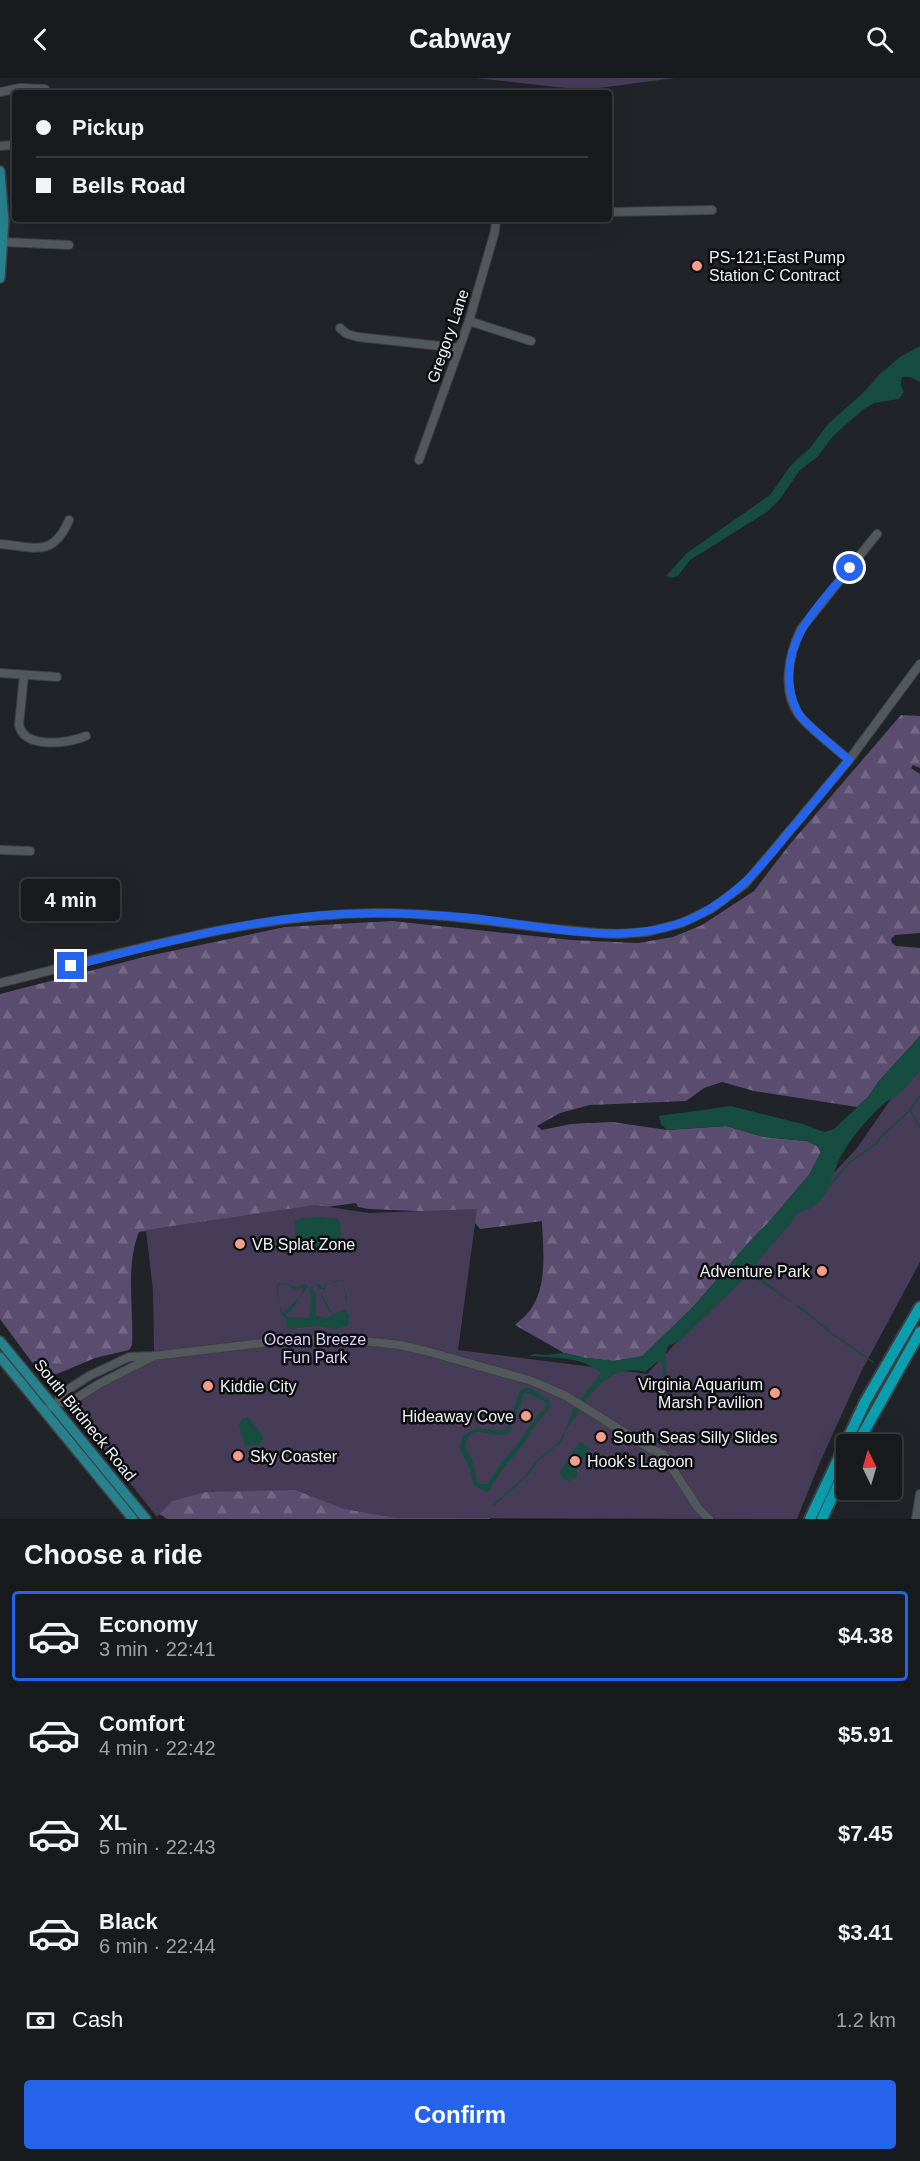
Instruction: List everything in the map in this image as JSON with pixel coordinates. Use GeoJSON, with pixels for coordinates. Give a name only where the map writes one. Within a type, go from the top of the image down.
{"type":"FeatureCollection","features":[{"type":"Feature","properties":{"kind":"highway"},"geometry":{"type":"LineString","coordinates":[[810,1519],[865,1402],[920,1307]]}},
{"type":"Feature","properties":{"kind":"highway"},"geometry":{"type":"LineString","coordinates":[[863,1434],[920,1332]]}},
{"type":"Feature","properties":{"kind":"highway"},"geometry":{"type":"LineString","coordinates":[[822,1519],[836,1489]]}},
{"type":"Feature","properties":{"kind":"main road"},"geometry":{"type":"LineString","coordinates":[[0,171],[4,242],[0,278]]}},
{"type":"Feature","properties":{"kind":"main road","name":"South Birdneck Road"},"geometry":{"type":"LineString","coordinates":[[0,1341],[56,1403],[146,1519]]}},
{"type":"Feature","properties":{"kind":"main road","name":"South Birdneck Road"},"geometry":{"type":"LineString","coordinates":[[0,1357],[133,1519]]}},
{"type":"Feature","properties":{"kind":"street"},"geometry":{"type":"LineString","coordinates":[[0,93],[20,88],[45,89]]}},
{"type":"Feature","properties":{"kind":"street"},"geometry":{"type":"LineString","coordinates":[[612,212],[712,210]]}},
{"type":"Feature","properties":{"kind":"street","name":"Gregory Lane"},"geometry":{"type":"LineString","coordinates":[[419,460],[469,321],[496,222]]}},
{"type":"Feature","properties":{"kind":"street"},"geometry":{"type":"LineString","coordinates":[[4,242],[69,245]]}},
{"type":"Feature","properties":{"kind":"street"},"geometry":{"type":"LineString","coordinates":[[469,321],[531,341]]}},
{"type":"Feature","properties":{"kind":"street"},"geometry":{"type":"LineString","coordinates":[[340,328],[347,334],[358,338],[459,348]]}},
{"type":"Feature","properties":{"kind":"street"},"geometry":{"type":"LineString","coordinates":[[0,544],[47,547],[59,540],[69,520]]}},
{"type":"Feature","properties":{"kind":"street"},"geometry":{"type":"LineString","coordinates":[[849,760],[799,715],[791,693],[789,666],[793,647],[801,629],[877,534]]}},
{"type":"Feature","properties":{"kind":"street"},"geometry":{"type":"LineString","coordinates":[[0,983],[237,926],[306,917],[375,913],[438,915],[610,934],[635,933],[663,928],[694,918],[711,909],[745,884],[849,760],[920,664]]}},
{"type":"Feature","properties":{"kind":"street"},"geometry":{"type":"LineString","coordinates":[[0,673],[57,677]]}},
{"type":"Feature","properties":{"kind":"street"},"geometry":{"type":"LineString","coordinates":[[24,675],[19,725],[25,736],[37,741],[59,741],[86,736]]}},
{"type":"Feature","properties":{"kind":"street"},"geometry":{"type":"LineString","coordinates":[[0,850],[30,851]]}},
{"type":"Feature","properties":{"kind":"street"},"geometry":{"type":"LineString","coordinates":[[44,1411],[56,1403],[61,1394],[113,1363],[129,1357],[295,1338],[354,1340],[400,1345],[532,1381],[566,1396],[651,1449],[663,1454],[698,1508],[708,1519]]}},
{"type":"Feature","properties":{"kind":"street"},"geometry":{"type":"LineString","coordinates":[[56,1403],[69,1403],[99,1384],[153,1356]]}},
{"type":"Feature","properties":{"kind":"street"},"geometry":{"type":"LineString","coordinates":[[916,1519],[920,1494]]}},
{"type":"Feature","properties":{"kind":"green space"},"geometry":{"type":"Polygon","coordinates":[[[476,78],[675,78],[583,90],[476,78]]]}},
{"type":"Feature","properties":{"kind":"green space"},"geometry":{"type":"Polygon","coordinates":[[[901,715],[920,716],[920,768],[913,765],[911,768],[920,774],[920,933],[895,935],[891,939],[896,946],[920,948],[920,1036],[878,1082],[868,1097],[857,1107],[754,1091],[722,1082],[704,1088],[686,1101],[590,1105],[560,1113],[537,1126],[542,1130],[571,1124],[612,1122],[667,1130],[726,1126],[764,1137],[807,1141],[817,1146],[821,1152],[809,1175],[768,1223],[694,1306],[642,1357],[613,1361],[564,1353],[515,1325],[531,1309],[540,1289],[543,1266],[542,1221],[480,1229],[467,1213],[369,1209],[358,1207],[356,1203],[139,1232],[131,1273],[132,1345],[129,1350],[95,1358],[57,1374],[46,1375],[37,1369],[0,1319],[0,994],[148,956],[285,927],[392,921],[571,940],[638,943],[673,937],[702,925],[754,891],[790,844],[901,715]]]}},
{"type":"Feature","properties":{"kind":"green space","name":"Ocean Breeze Fun Park"},"geometry":{"type":"Polygon","coordinates":[[[920,1057],[920,1262],[861,1372],[797,1519],[396,1518],[344,1509],[295,1490],[206,1492],[172,1501],[157,1517],[69,1406],[154,1351],[153,1291],[146,1230],[315,1205],[369,1213],[477,1209],[458,1350],[647,1374],[857,1148],[920,1057]]]}},
{"type":"Feature","properties":{"kind":"green space"},"geometry":{"type":"Polygon","coordinates":[[[103,1441],[268,1486],[491,1516],[490,1519],[167,1519],[158,1513],[103,1441]]]}},
{"type":"Feature","properties":{"kind":"shaded area"},"geometry":{"type":"Polygon","coordinates":[[[920,346],[920,382],[910,377],[902,377],[901,385],[904,392],[899,399],[874,403],[864,409],[834,435],[817,457],[800,470],[780,499],[767,512],[690,560],[678,576],[671,578],[666,576],[687,553],[770,495],[791,465],[810,448],[828,424],[900,357],[920,346]]]}},
{"type":"Feature","properties":{"kind":"shaded area"},"geometry":{"type":"Polygon","coordinates":[[[920,1036],[920,1071],[901,1092],[881,1106],[852,1139],[839,1161],[824,1197],[809,1209],[797,1213],[792,1222],[753,1267],[757,1275],[797,1306],[752,1276],[747,1276],[680,1341],[668,1346],[666,1386],[663,1389],[662,1362],[657,1362],[645,1372],[631,1370],[618,1373],[606,1379],[596,1388],[564,1434],[574,1407],[601,1373],[586,1363],[529,1356],[564,1353],[613,1361],[642,1356],[694,1306],[768,1223],[809,1175],[821,1152],[817,1146],[807,1141],[764,1137],[726,1126],[667,1130],[661,1124],[659,1116],[731,1106],[803,1124],[824,1132],[834,1129],[868,1097],[878,1082],[920,1036]]]}},
{"type":"Feature","properties":{"kind":"shaded area"},"geometry":{"type":"Polygon","coordinates":[[[302,1218],[338,1219],[340,1222],[341,1242],[338,1247],[299,1250],[295,1240],[295,1221],[302,1218]]]}},
{"type":"Feature","properties":{"kind":"shaded area"},"geometry":{"type":"Polygon","coordinates":[[[343,1280],[347,1300],[344,1308],[349,1315],[348,1326],[335,1329],[318,1326],[287,1329],[286,1319],[280,1311],[280,1306],[283,1313],[303,1291],[302,1288],[292,1289],[283,1283],[308,1286],[291,1311],[285,1314],[287,1317],[309,1318],[311,1296],[309,1289],[312,1287],[316,1296],[316,1316],[327,1318],[333,1315],[321,1296],[324,1289],[315,1285],[319,1284],[323,1288],[326,1286],[322,1295],[334,1314],[343,1310],[346,1302],[343,1281],[327,1285],[343,1280]]]}},
{"type":"Feature","properties":{"kind":"shaded area"},"geometry":{"type":"Polygon","coordinates":[[[531,1388],[549,1400],[550,1408],[502,1470],[488,1492],[474,1486],[469,1466],[459,1448],[463,1436],[475,1428],[504,1431],[508,1426],[520,1391],[531,1388]],[[525,1392],[509,1433],[502,1435],[471,1433],[465,1446],[472,1460],[478,1484],[488,1484],[498,1467],[537,1416],[546,1408],[546,1402],[525,1392]]]}},
{"type":"Feature","properties":{"kind":"shaded area"},"geometry":{"type":"Polygon","coordinates":[[[248,1417],[261,1433],[263,1440],[259,1445],[245,1446],[239,1426],[242,1419],[248,1417]]]}},
{"type":"Feature","properties":{"kind":"shaded area","name":"Hook's Lagoon"},"geometry":{"type":"Polygon","coordinates":[[[580,1442],[590,1448],[577,1469],[577,1477],[569,1481],[561,1477],[560,1471],[580,1442]]]}},
{"type":"Feature","properties":{"kind":"waterway"},"geometry":{"type":"LineString","coordinates":[[920,1096],[910,1110],[920,1128]]}},
{"type":"Feature","properties":{"kind":"waterway"},"geometry":{"type":"LineString","coordinates":[[830,1185],[850,1162],[876,1144],[910,1110]]}},
{"type":"Feature","properties":{"kind":"waterway"},"geometry":{"type":"LineString","coordinates":[[797,1306],[873,1362]]}},
{"type":"Feature","properties":{"kind":"waterway"},"geometry":{"type":"LineString","coordinates":[[494,1505],[527,1475],[537,1461],[560,1442],[564,1434]]}},
{"type":"Feature","properties":{"kind":"place","name":"PS-121;East Pump Station C Contract"},"geometry":{"type":"Point","coordinates":[697,266]}},
{"type":"Feature","properties":{"kind":"place","name":"VB Splat Zone"},"geometry":{"type":"Point","coordinates":[240,1244]}},
{"type":"Feature","properties":{"kind":"place","name":"Adventure Park"},"geometry":{"type":"Point","coordinates":[822,1271]}},
{"type":"Feature","properties":{"kind":"place","name":"Kiddie City"},"geometry":{"type":"Point","coordinates":[208,1386]}},
{"type":"Feature","properties":{"kind":"place","name":"Virginia Aquarium Marsh Pavilion"},"geometry":{"type":"Point","coordinates":[775,1393]}},
{"type":"Feature","properties":{"kind":"place","name":"Hideaway Cove"},"geometry":{"type":"Point","coordinates":[526,1416]}},
{"type":"Feature","properties":{"kind":"place","name":"South Seas Silly Slides"},"geometry":{"type":"Point","coordinates":[601,1437]}},
{"type":"Feature","properties":{"kind":"place","name":"Sky Coaster"},"geometry":{"type":"Point","coordinates":[238,1456]}},
{"type":"Feature","properties":{"kind":"place","name":"Hook's Lagoon"},"geometry":{"type":"Point","coordinates":[575,1461]}},
{"type":"Feature","properties":{"kind":"route"},"geometry":{"type":"LineString","coordinates":[[71,966],[237,926],[340,914],[438,915],[602,934],[647,932],[694,918],[724,900],[754,875],[849,760],[799,715],[791,693],[789,673],[793,647],[801,629],[850,568]]}}]}
